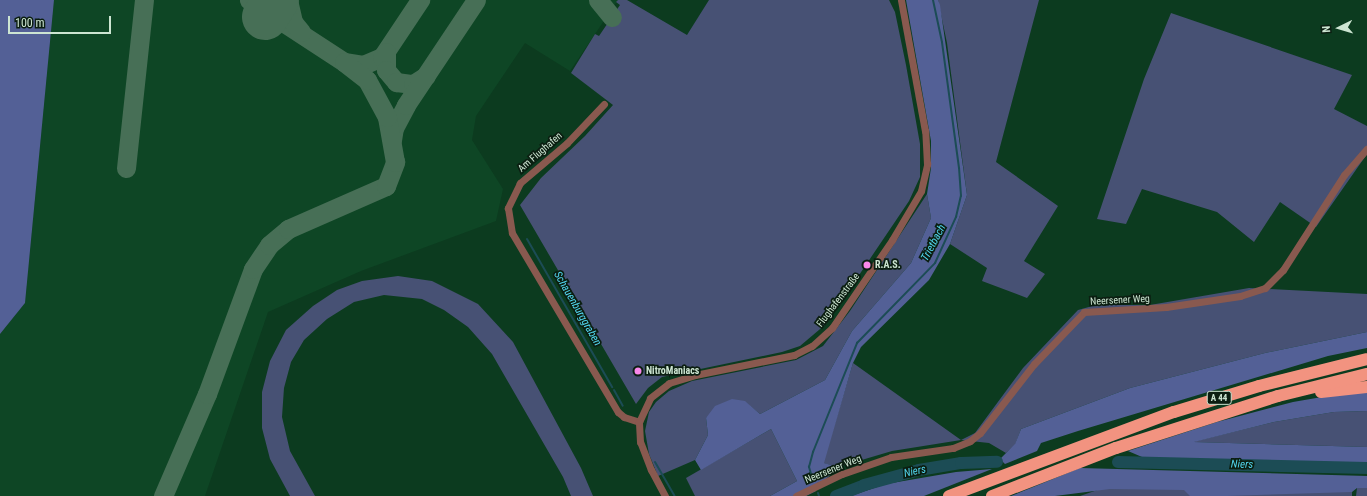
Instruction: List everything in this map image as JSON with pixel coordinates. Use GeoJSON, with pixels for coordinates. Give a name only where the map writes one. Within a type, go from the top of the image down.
{"type":"FeatureCollection","features":[{"type":"Feature","properties":{"kind":"highway","name":"A 44"},"geometry":{"type":"LineString","coordinates":[[949,496],[1174,412],[1259,386],[1367,359]]}},
{"type":"Feature","properties":{"kind":"highway","name":"A 44"},"geometry":{"type":"LineString","coordinates":[[992,496],[1116,448],[1278,396],[1367,374]]}},
{"type":"Feature","properties":{"kind":"highway"},"geometry":{"type":"LineString","coordinates":[[1278,396],[1367,388]]}},
{"type":"Feature","properties":{"kind":"street","name":"Flughafenstraße"},"geometry":{"type":"LineString","coordinates":[[665,496],[641,449],[639,422],[650,398],[669,383],[695,375],[794,355],[812,346],[832,328],[915,205],[926,178],[926,150],[901,0]]}},
{"type":"Feature","properties":{"kind":"street","name":"Am Flughafen"},"geometry":{"type":"LineString","coordinates":[[604,104],[567,143],[520,183],[508,208],[512,233],[618,412],[624,417],[639,422]]}},
{"type":"Feature","properties":{"kind":"street","name":"Neersener Weg"},"geometry":{"type":"LineString","coordinates":[[796,496],[842,474],[891,457],[953,448],[970,441],[980,433],[1034,364],[1077,318],[1086,311],[1166,307],[1240,296],[1265,288],[1283,270],[1344,175],[1367,149]]}},
{"type":"Feature","properties":{"kind":"shaded area"},"geometry":{"type":"Polygon","coordinates":[[[0,0],[54,0],[25,303],[0,334],[0,0]]]}},
{"type":"Feature","properties":{"kind":"shaded area"},"geometry":{"type":"Polygon","coordinates":[[[54,0],[618,0],[570,71],[525,43],[476,116],[472,140],[503,189],[496,221],[361,271],[268,312],[205,496],[0,496],[0,334],[25,303],[54,0]]]}},
{"type":"Feature","properties":{"kind":"shaded area"},"geometry":{"type":"Polygon","coordinates":[[[618,0],[627,0],[687,35],[709,0],[889,0],[895,12],[920,144],[920,177],[909,201],[826,324],[800,346],[782,352],[662,377],[648,388],[636,404],[520,205],[541,178],[585,136],[613,105],[571,73],[595,34],[599,36],[620,5],[616,2],[618,0]]]}},
{"type":"Feature","properties":{"kind":"shaded area"},"geometry":{"type":"Polygon","coordinates":[[[906,0],[938,0],[940,5],[967,195],[950,244],[929,280],[861,347],[853,363],[824,463],[838,467],[825,480],[817,483],[816,491],[806,496],[770,496],[797,481],[771,429],[701,470],[695,460],[708,435],[706,418],[715,406],[732,399],[745,401],[760,414],[825,380],[852,331],[911,263],[931,218],[927,194],[931,168],[931,141],[906,0]]]}},
{"type":"Feature","properties":{"kind":"shaded area"},"geometry":{"type":"Polygon","coordinates":[[[938,0],[1039,0],[996,162],[1058,206],[1024,261],[1045,274],[1027,298],[982,281],[987,268],[950,244],[967,195],[947,43],[938,0]]]}},
{"type":"Feature","properties":{"kind":"shaded area"},"geometry":{"type":"Polygon","coordinates":[[[1171,13],[1352,75],[1334,109],[1367,126],[1367,154],[1316,227],[1280,202],[1254,242],[1217,212],[1142,189],[1126,224],[1097,219],[1144,79],[1171,13]]]}},
{"type":"Feature","properties":{"kind":"shaded area"},"geometry":{"type":"Polygon","coordinates":[[[927,194],[931,218],[911,263],[852,331],[825,380],[760,414],[744,401],[706,418],[708,435],[695,460],[658,476],[649,454],[645,431],[649,412],[656,402],[669,391],[692,381],[796,360],[823,346],[850,311],[927,194]]]}},
{"type":"Feature","properties":{"kind":"shaded area"},"geometry":{"type":"Polygon","coordinates":[[[398,276],[432,281],[478,304],[513,342],[581,468],[593,496],[571,496],[563,477],[492,354],[468,327],[444,310],[422,299],[384,295],[354,302],[327,319],[304,340],[291,362],[284,388],[282,417],[290,451],[315,496],[290,496],[270,459],[262,428],[262,392],[270,361],[286,330],[313,306],[337,290],[362,281],[398,276]]]}},
{"type":"Feature","properties":{"kind":"shaded area"},"geometry":{"type":"Polygon","coordinates":[[[1249,288],[1367,294],[1367,332],[1265,353],[1130,388],[1021,429],[1015,445],[1006,453],[989,443],[961,440],[975,433],[1023,368],[1078,310],[1096,305],[1150,305],[1249,288]]]}},
{"type":"Feature","properties":{"kind":"shaded area"},"geometry":{"type":"Polygon","coordinates":[[[1367,332],[1367,348],[1328,356],[1078,431],[1041,443],[1037,451],[1005,464],[1000,459],[1015,444],[1021,429],[1130,388],[1265,353],[1367,332]]]}},
{"type":"Feature","properties":{"kind":"shaded area"},"geometry":{"type":"Polygon","coordinates":[[[853,363],[961,440],[892,451],[838,467],[823,463],[853,363]]]}},
{"type":"Feature","properties":{"kind":"shaded area"},"geometry":{"type":"Polygon","coordinates":[[[1345,393],[1367,393],[1367,411],[1334,412],[1274,422],[1194,442],[1367,447],[1367,464],[1198,462],[1142,457],[1128,451],[1217,422],[1293,402],[1345,393]]]}},
{"type":"Feature","properties":{"kind":"shaded area"},"geometry":{"type":"Polygon","coordinates":[[[1367,411],[1367,447],[1192,442],[1274,422],[1334,412],[1367,411]]]}},
{"type":"Feature","properties":{"kind":"shaded area"},"geometry":{"type":"Polygon","coordinates":[[[771,429],[797,481],[770,496],[695,496],[686,478],[771,429]]]}},
{"type":"Feature","properties":{"kind":"shaded area"},"geometry":{"type":"Polygon","coordinates":[[[1080,468],[1367,476],[1367,488],[1357,488],[1352,492],[1227,496],[1190,496],[1184,490],[1110,489],[1055,496],[1011,496],[1080,468]]]}},
{"type":"Feature","properties":{"kind":"shaded area"},"geometry":{"type":"Polygon","coordinates":[[[992,469],[924,496],[851,496],[886,484],[956,472],[992,469]]]}},
{"type":"Feature","properties":{"kind":"shaded area"},"geometry":{"type":"Polygon","coordinates":[[[1115,484],[1352,492],[1352,496],[1080,496],[1115,484]]]}},
{"type":"Feature","properties":{"kind":"shaded area"},"geometry":{"type":"Polygon","coordinates":[[[1357,488],[1367,488],[1367,496],[1356,496],[1357,488]]]}},
{"type":"Feature","properties":{"kind":"waterway","name":"Trietbach"},"geometry":{"type":"LineString","coordinates":[[813,481],[809,467],[813,452],[857,343],[935,263],[956,217],[961,196],[959,168],[942,42],[933,0]]}},
{"type":"Feature","properties":{"kind":"waterway","name":"Schauenburggraben"},"geometry":{"type":"LineString","coordinates":[[527,239],[612,387]]}},
{"type":"Feature","properties":{"kind":"waterway","name":"Schauenburggraben"},"geometry":{"type":"LineString","coordinates":[[614,390],[623,406]]}},
{"type":"Feature","properties":{"kind":"waterway","name":"Schauenburggraben"},"geometry":{"type":"LineString","coordinates":[[655,462],[675,496]]}},
{"type":"Feature","properties":{"kind":"waterway","name":"Niers"},"geometry":{"type":"LineString","coordinates":[[836,496],[864,485],[919,470],[961,463],[997,462]]}},
{"type":"Feature","properties":{"kind":"waterway","name":"Niers"},"geometry":{"type":"LineString","coordinates":[[1118,462],[1367,468]]}},
{"type":"Feature","properties":{"kind":"taxiway"},"geometry":{"type":"LineString","coordinates":[[126,168],[144,0]]}},
{"type":"Feature","properties":{"kind":"taxiway"},"geometry":{"type":"LineString","coordinates":[[249,0],[344,62],[363,65],[382,57],[420,0]]}},
{"type":"Feature","properties":{"kind":"taxiway"},"geometry":{"type":"LineString","coordinates":[[288,0],[293,22],[301,32]]}},
{"type":"Feature","properties":{"kind":"taxiway"},"geometry":{"type":"LineString","coordinates":[[392,140],[394,128],[406,105],[476,0]]}},
{"type":"Feature","properties":{"kind":"taxiway"},"geometry":{"type":"LineString","coordinates":[[598,0],[612,17]]}},
{"type":"Feature","properties":{"kind":"taxiway"},"geometry":{"type":"LineString","coordinates":[[386,52],[386,70],[396,82],[413,84],[426,76]]}},
{"type":"Feature","properties":{"kind":"taxiway"},"geometry":{"type":"LineString","coordinates":[[163,496],[207,394],[253,269],[269,245],[288,229],[386,186],[395,162],[387,117],[367,80],[344,62]]}},
{"type":"Feature","properties":{"kind":"runway"},"geometry":{"type":"LineString","coordinates":[[265,17],[276,0]]}},
{"type":"Feature","properties":{"kind":"place","name":"R.A.S."},"geometry":{"type":"Point","coordinates":[867,265]}},
{"type":"Feature","properties":{"kind":"place","name":"NitroManiacs"},"geometry":{"type":"Point","coordinates":[638,371]}}]}
